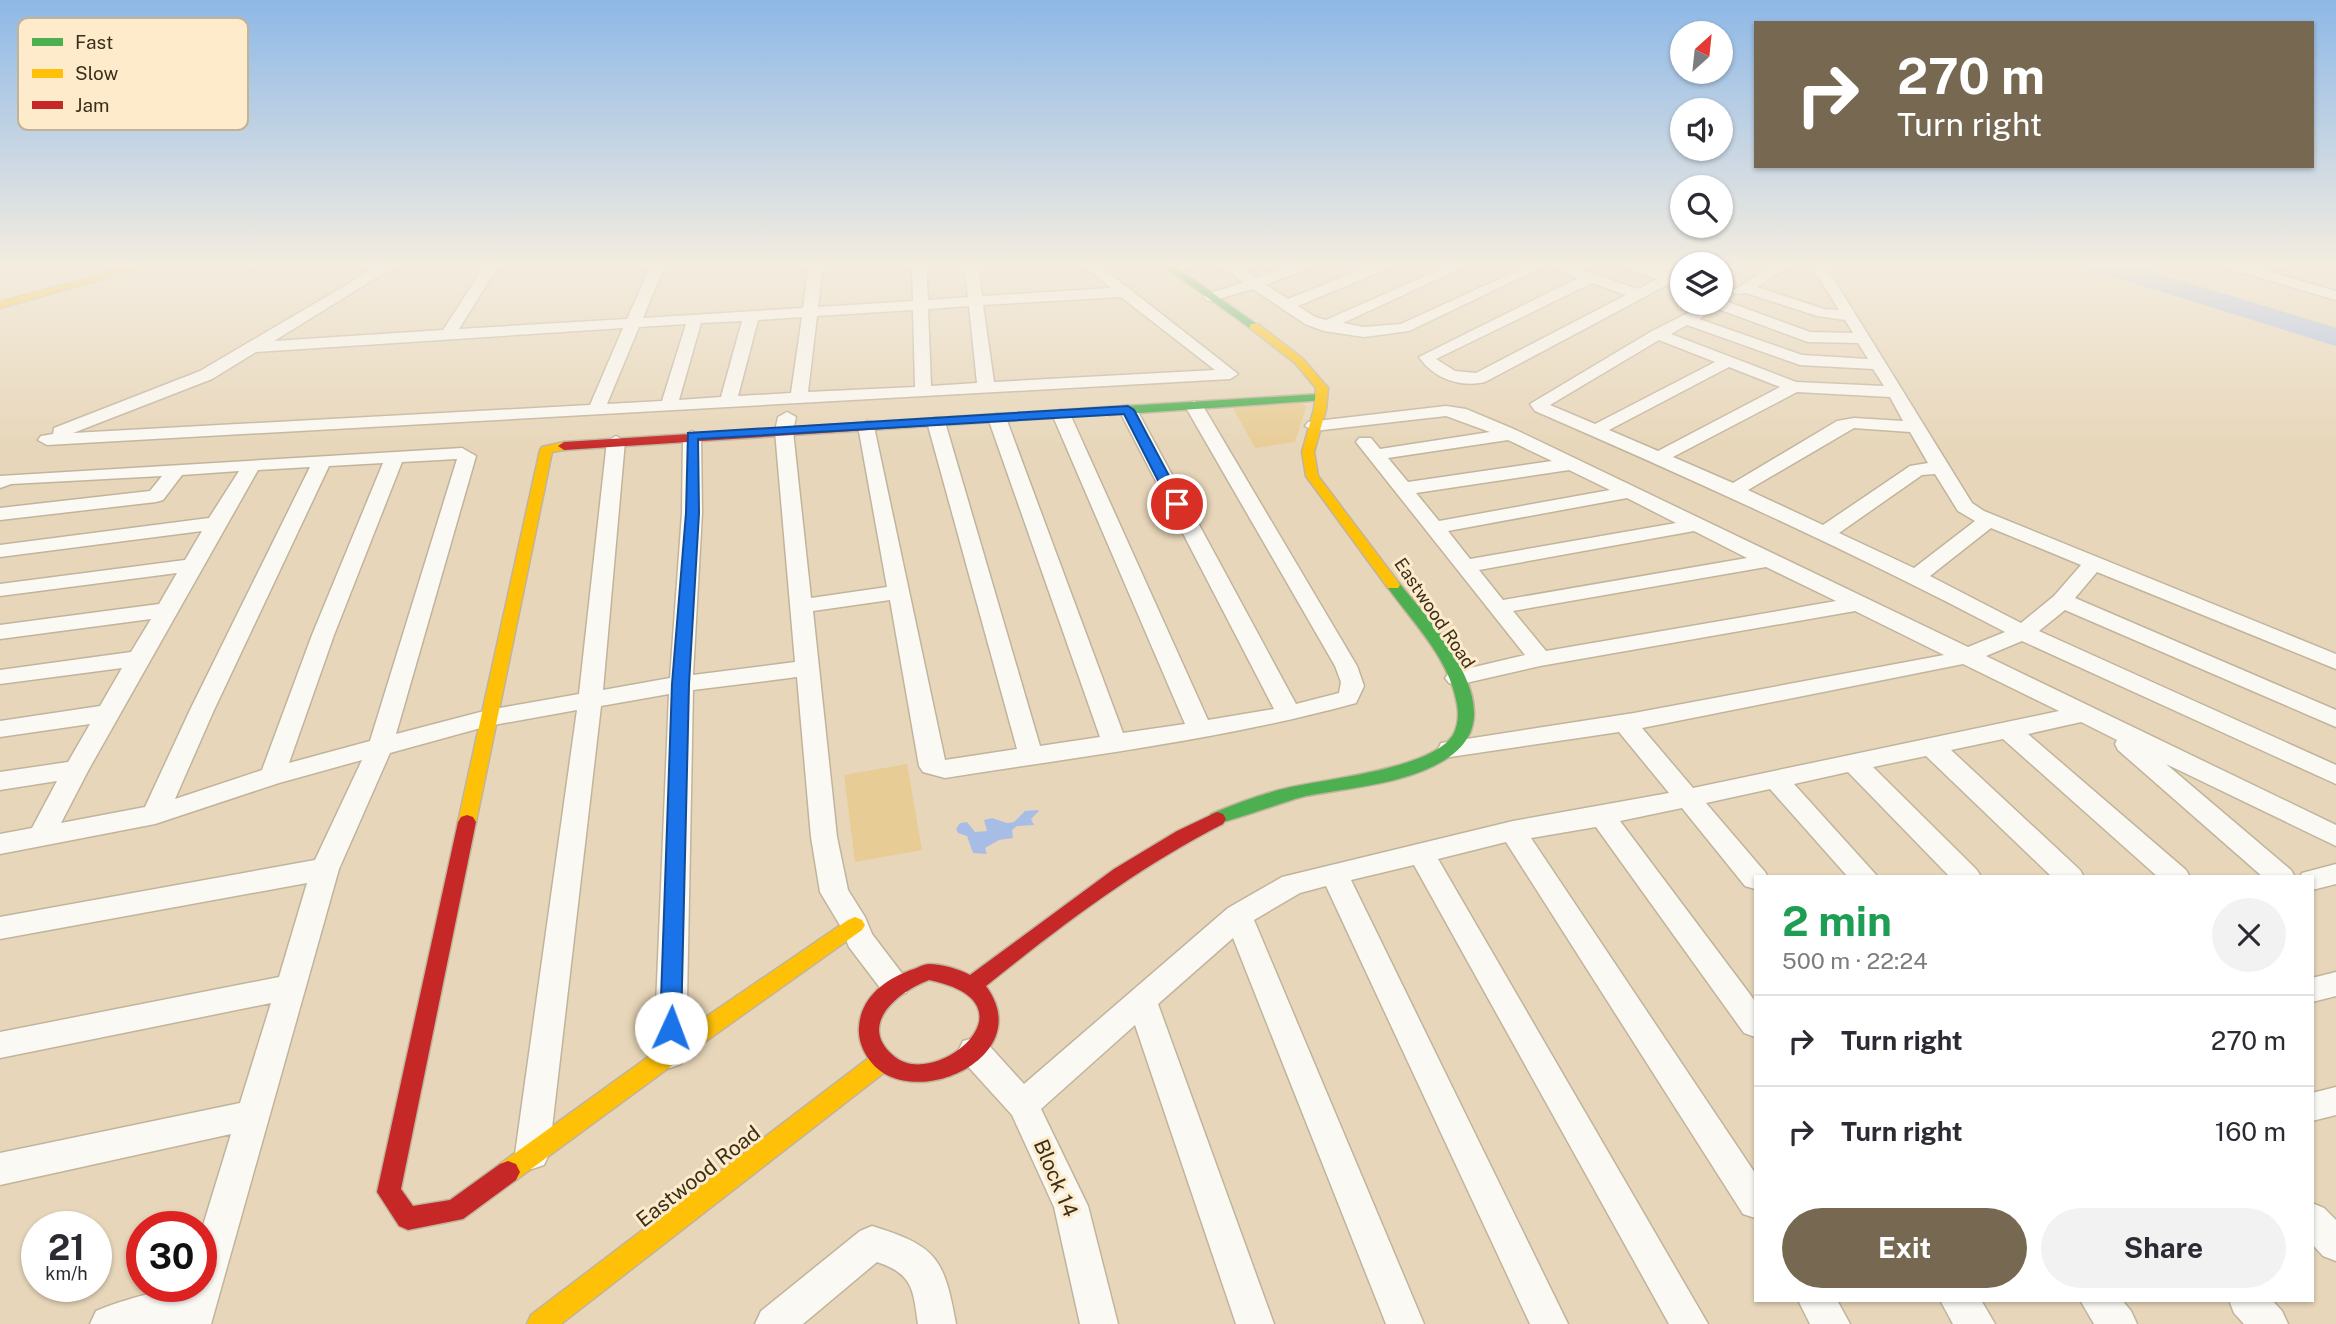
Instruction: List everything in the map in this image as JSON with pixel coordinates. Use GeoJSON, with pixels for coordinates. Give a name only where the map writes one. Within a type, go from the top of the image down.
{"type":"FeatureCollection","features":[{"type":"Feature","properties":{"kind":"street"},"geometry":{"type":"LineString","coordinates":[[288,327],[183,385],[44,440],[1230,374],[1169,327]]}},
{"type":"Feature","properties":{"kind":"street"},"geometry":{"type":"LineString","coordinates":[[448,335],[453,327]]}},
{"type":"Feature","properties":{"kind":"street"},"geometry":{"type":"LineString","coordinates":[[254,347],[573,327]]}},
{"type":"Feature","properties":{"kind":"street"},"geometry":{"type":"LineString","coordinates":[[597,408],[629,327]]}},
{"type":"Feature","properties":{"kind":"street"},"geometry":{"type":"LineString","coordinates":[[669,405],[693,327]]}},
{"type":"Feature","properties":{"kind":"street"},"geometry":{"type":"LineString","coordinates":[[728,401],[748,327]]}},
{"type":"Feature","properties":{"kind":"street"},"geometry":{"type":"LineString","coordinates":[[799,397],[807,327]]}},
{"type":"Feature","properties":{"kind":"street"},"geometry":{"type":"LineString","coordinates":[[922,327],[923,390]]}},
{"type":"Feature","properties":{"kind":"street"},"geometry":{"type":"LineString","coordinates":[[979,327],[986,387]]}},
{"type":"Feature","properties":{"kind":"street"},"geometry":{"type":"LineString","coordinates":[[855,925],[670,1054],[455,1211],[408,1218],[389,1192],[546,450],[786,424],[867,426],[1321,398],[1319,380],[1311,370],[1254,327]]}},
{"type":"Feature","properties":{"kind":"street"},"geometry":{"type":"LineString","coordinates":[[1329,327],[1364,332],[1407,327]]}},
{"type":"Feature","properties":{"kind":"street"},"geometry":{"type":"LineString","coordinates":[[1489,327],[1427,357],[1430,364],[1456,377],[1479,378],[1577,327]]}},
{"type":"Feature","properties":{"kind":"street"},"geometry":{"type":"LineString","coordinates":[[1673,327],[1539,404],[1734,490],[1916,577],[2022,632],[2336,775]]}},
{"type":"Feature","properties":{"kind":"street"},"geometry":{"type":"LineString","coordinates":[[1706,327],[1807,362],[1876,363]]}},
{"type":"Feature","properties":{"kind":"street"},"geometry":{"type":"LineString","coordinates":[[1781,327],[1808,337],[1864,338]]}},
{"type":"Feature","properties":{"kind":"street"},"geometry":{"type":"LineString","coordinates":[[1857,327],[1876,363],[1965,507],[2336,662]]}},
{"type":"Feature","properties":{"kind":"street"},"geometry":{"type":"LineString","coordinates":[[1658,334],[1794,387],[1895,392]]}},
{"type":"Feature","properties":{"kind":"street"},"geometry":{"type":"LineString","coordinates":[[1596,430],[1727,362]]}},
{"type":"Feature","properties":{"kind":"street"},"geometry":{"type":"LineString","coordinates":[[1658,458],[1794,387]]}},
{"type":"Feature","properties":{"kind":"street","name":"Eastwood Road"},"geometry":{"type":"LineString","coordinates":[[1321,398],[1307,455],[1312,477],[1427,630],[1457,678],[1464,696],[1466,723],[1462,734],[1450,749]]}},
{"type":"Feature","properties":{"kind":"street"},"geometry":{"type":"LineString","coordinates":[[867,426],[901,592],[932,766],[945,769],[1200,730],[1289,714],[1348,698],[1353,690],[1352,678],[1194,406]]}},
{"type":"Feature","properties":{"kind":"street"},"geometry":{"type":"LineString","coordinates":[[1128,410],[1289,714]]}},
{"type":"Feature","properties":{"kind":"street"},"geometry":{"type":"LineString","coordinates":[[1314,426],[1446,411],[1460,413],[1510,434],[2336,836]]}},
{"type":"Feature","properties":{"kind":"street"},"geometry":{"type":"LineString","coordinates":[[1061,414],[1200,730]]}},
{"type":"Feature","properties":{"kind":"street"},"geometry":{"type":"LineString","coordinates":[[997,418],[1115,744]]}},
{"type":"Feature","properties":{"kind":"street"},"geometry":{"type":"LineString","coordinates":[[936,422],[1031,756]]}},
{"type":"Feature","properties":{"kind":"street"},"geometry":{"type":"LineString","coordinates":[[786,424],[824,837],[834,892],[855,925],[859,939],[895,984]]}},
{"type":"Feature","properties":{"kind":"street"},"geometry":{"type":"LineString","coordinates":[[1734,490],[1848,424],[1914,426]]}},
{"type":"Feature","properties":{"kind":"street"},"geometry":{"type":"LineString","coordinates":[[1510,434],[1370,449],[1539,659]]}},
{"type":"Feature","properties":{"kind":"street"},"geometry":{"type":"LineString","coordinates":[[670,1054],[681,684],[692,513],[692,436]]}},
{"type":"Feature","properties":{"kind":"street"},"geometry":{"type":"LineString","coordinates":[[531,1154],[590,699],[616,442]]}},
{"type":"Feature","properties":{"kind":"street"},"geometry":{"type":"LineString","coordinates":[[0,482],[323,460],[462,453],[467,456],[381,745],[325,869],[195,1313],[109,1324]]}},
{"type":"Feature","properties":{"kind":"street"},"geometry":{"type":"LineString","coordinates":[[272,776],[323,635],[395,457]]}},
{"type":"Feature","properties":{"kind":"street"},"geometry":{"type":"LineString","coordinates":[[155,815],[202,710],[323,460]]}},
{"type":"Feature","properties":{"kind":"street"},"geometry":{"type":"LineString","coordinates":[[1402,489],[1571,464]]}},
{"type":"Feature","properties":{"kind":"street"},"geometry":{"type":"LineString","coordinates":[[41,837],[76,769],[166,610],[252,465]]}},
{"type":"Feature","properties":{"kind":"street"},"geometry":{"type":"LineString","coordinates":[[1825,533],[1917,470],[1940,468]]}},
{"type":"Feature","properties":{"kind":"street"},"geometry":{"type":"LineString","coordinates":[[0,514],[156,496],[176,470]]}},
{"type":"Feature","properties":{"kind":"street"},"geometry":{"type":"LineString","coordinates":[[1434,528],[1630,492]]}},
{"type":"Feature","properties":{"kind":"street"},"geometry":{"type":"LineString","coordinates":[[1916,577],[1990,519]]}},
{"type":"Feature","properties":{"kind":"street"},"geometry":{"type":"LineString","coordinates":[[0,551],[216,523]]}},
{"type":"Feature","properties":{"kind":"street"},"geometry":{"type":"LineString","coordinates":[[1464,566],[1697,526]]}},
{"type":"Feature","properties":{"kind":"street"},"geometry":{"type":"LineString","coordinates":[[1497,607],[1769,560]]}},
{"type":"Feature","properties":{"kind":"street"},"geometry":{"type":"LineString","coordinates":[[974,984],[1136,860],[1187,831],[1259,802],[1417,764],[1450,749],[1524,741],[1625,723],[1968,656],[2022,632],[2063,601],[2094,562]]}},
{"type":"Feature","properties":{"kind":"street"},"geometry":{"type":"LineString","coordinates":[[0,590],[192,565]]}},
{"type":"Feature","properties":{"kind":"street"},"geometry":{"type":"LineString","coordinates":[[801,606],[901,592]]}},
{"type":"Feature","properties":{"kind":"street"},"geometry":{"type":"LineString","coordinates":[[2063,601],[2336,719]]}},
{"type":"Feature","properties":{"kind":"street"},"geometry":{"type":"LineString","coordinates":[[1457,678],[1539,659],[1858,604]]}},
{"type":"Feature","properties":{"kind":"street"},"geometry":{"type":"LineString","coordinates":[[0,632],[166,610]]}},
{"type":"Feature","properties":{"kind":"street"},"geometry":{"type":"LineString","coordinates":[[0,677],[140,657]]}},
{"type":"Feature","properties":{"kind":"street"},"geometry":{"type":"LineString","coordinates":[[0,844],[155,815],[272,776],[488,718],[681,684],[807,668]]}},
{"type":"Feature","properties":{"kind":"street"},"geometry":{"type":"LineString","coordinates":[[0,729],[109,713]]}},
{"type":"Feature","properties":{"kind":"street"},"geometry":{"type":"LineString","coordinates":[[1023,1105],[1238,916],[1292,884],[1513,831],[1602,816],[2009,731],[2093,719],[2279,875]]}},
{"type":"Feature","properties":{"kind":"street"},"geometry":{"type":"LineString","coordinates":[[1625,723],[1754,878]]}},
{"type":"Feature","properties":{"kind":"street"},"geometry":{"type":"LineString","coordinates":[[2009,731],[2174,875]]}},
{"type":"Feature","properties":{"kind":"street"},"geometry":{"type":"LineString","coordinates":[[1931,747],[2068,875]]}},
{"type":"Feature","properties":{"kind":"street"},"geometry":{"type":"LineString","coordinates":[[1853,762],[1964,875]]}},
{"type":"Feature","properties":{"kind":"street"},"geometry":{"type":"LineString","coordinates":[[0,781],[76,769]]}},
{"type":"Feature","properties":{"kind":"street"},"geometry":{"type":"LineString","coordinates":[[1776,779],[1862,875]]}},
{"type":"Feature","properties":{"kind":"street"},"geometry":{"type":"LineString","coordinates":[[1602,816],[1754,1023]]}},
{"type":"Feature","properties":{"kind":"street"},"geometry":{"type":"LineString","coordinates":[[1513,831],[1754,1200]]}},
{"type":"Feature","properties":{"kind":"street"},"geometry":{"type":"LineString","coordinates":[[1422,854],[1689,1324]]}},
{"type":"Feature","properties":{"kind":"street"},"geometry":{"type":"LineString","coordinates":[[0,928],[325,869]]}},
{"type":"Feature","properties":{"kind":"street"},"geometry":{"type":"LineString","coordinates":[[1334,874],[1549,1324]]}},
{"type":"Feature","properties":{"kind":"street"},"geometry":{"type":"LineString","coordinates":[[2314,880],[2336,874]]}},
{"type":"Feature","properties":{"kind":"street"},"geometry":{"type":"LineString","coordinates":[[1238,916],[1405,1324]]}},
{"type":"Feature","properties":{"kind":"street"},"geometry":{"type":"LineString","coordinates":[[945,972],[961,976],[974,984],[983,992],[990,1015],[989,1028],[975,1051],[950,1068],[920,1074],[906,1073],[882,1061],[868,1040],[867,1028],[875,1003],[895,984],[920,974],[945,972]]}},
{"type":"Feature","properties":{"kind":"street"},"geometry":{"type":"LineString","coordinates":[[2314,990],[2336,984]]}},
{"type":"Feature","properties":{"kind":"street"},"geometry":{"type":"LineString","coordinates":[[0,1045],[290,987]]}},
{"type":"Feature","properties":{"kind":"street"},"geometry":{"type":"LineString","coordinates":[[1142,999],[1255,1324]]}},
{"type":"Feature","properties":{"kind":"street","name":"Block 14"},"geometry":{"type":"LineString","coordinates":[[975,1051],[1023,1105],[1071,1206],[1099,1324]]}},
{"type":"Feature","properties":{"kind":"street","name":"Eastwood Road"},"geometry":{"type":"LineString","coordinates":[[540,1324],[882,1061]]}},
{"type":"Feature","properties":{"kind":"street"},"geometry":{"type":"LineString","coordinates":[[2314,1106],[2336,1101]]}},
{"type":"Feature","properties":{"kind":"street"},"geometry":{"type":"LineString","coordinates":[[0,1169],[253,1115]]}},
{"type":"Feature","properties":{"kind":"street"},"geometry":{"type":"LineString","coordinates":[[2314,1222],[2336,1244]]}},
{"type":"Feature","properties":{"kind":"street"},"geometry":{"type":"LineString","coordinates":[[774,1324],[872,1243],[906,1254],[929,1277],[937,1324]]}},
{"type":"Feature","properties":{"kind":"street"},"geometry":{"type":"LineString","coordinates":[[1817,1302],[1831,1324]]}},
{"type":"Feature","properties":{"kind":"street"},"geometry":{"type":"LineString","coordinates":[[1960,1302],[1976,1324]]}},
{"type":"Feature","properties":{"kind":"street"},"geometry":{"type":"LineString","coordinates":[[2100,1302],[2118,1324]]}},
{"type":"Feature","properties":{"kind":"street"},"geometry":{"type":"LineString","coordinates":[[2249,1302],[2269,1324]]}},
{"type":"Feature","properties":{"kind":"shaded area"},"geometry":{"type":"Polygon","coordinates":[[[1302,403],[1306,407],[1295,442],[1255,448],[1233,408],[1302,403]]]}},
{"type":"Feature","properties":{"kind":"shaded area"},"geometry":{"type":"Polygon","coordinates":[[[907,764],[922,850],[855,862],[844,775],[907,764]]]}},
{"type":"Feature","properties":{"kind":"water"},"geometry":{"type":"Polygon","coordinates":[[[1038,810],[1031,819],[1034,825],[1017,826],[1012,830],[1013,838],[999,840],[985,848],[987,854],[973,853],[967,836],[958,833],[956,829],[960,823],[967,822],[975,832],[987,831],[984,820],[992,818],[1007,823],[1014,822],[1025,811],[1038,810]]]}},
{"type":"Feature","properties":{"kind":"waterway"},"geometry":{"type":"LineString","coordinates":[[2303,327],[2336,337]]}},
{"type":"Feature","properties":{"kind":"traffic: fast"},"geometry":{"type":"LineString","coordinates":[[1109,411],[1321,398]]}},
{"type":"Feature","properties":{"kind":"traffic: fast"},"geometry":{"type":"LineString","coordinates":[[1217,819],[1288,794],[1401,771],[1442,754],[1460,738],[1466,716],[1459,682],[1444,652],[1393,585]]}},
{"type":"Feature","properties":{"kind":"traffic: slow"},"geometry":{"type":"LineString","coordinates":[[1255,327],[1299,361],[1322,388],[1320,409],[1308,452],[1312,476],[1393,585]]}},
{"type":"Feature","properties":{"kind":"traffic: slow"},"geometry":{"type":"LineString","coordinates":[[467,822],[546,450],[564,446]]}},
{"type":"Feature","properties":{"kind":"traffic: slow"},"geometry":{"type":"LineString","coordinates":[[508,1172],[670,1054],[855,925]]}},
{"type":"Feature","properties":{"kind":"traffic: slow"},"geometry":{"type":"LineString","coordinates":[[540,1324],[882,1061]]}},
{"type":"Feature","properties":{"kind":"traffic: jam"},"geometry":{"type":"LineString","coordinates":[[564,446],[1109,411]]}},
{"type":"Feature","properties":{"kind":"traffic: jam"},"geometry":{"type":"LineString","coordinates":[[974,984],[1091,894],[1152,854],[1217,819]]}},
{"type":"Feature","properties":{"kind":"traffic: jam"},"geometry":{"type":"LineString","coordinates":[[467,822],[389,1192],[408,1218],[455,1211],[508,1172]]}},
{"type":"Feature","properties":{"kind":"traffic: jam"},"geometry":{"type":"LineString","coordinates":[[928,972],[957,978],[977,989],[988,1004],[990,1021],[985,1038],[972,1053],[953,1065],[922,1073],[899,1071],[880,1058],[873,1047],[870,1036],[873,1013],[887,992],[898,984],[928,972]]}},
{"type":"Feature","properties":{"kind":"route"},"geometry":{"type":"LineString","coordinates":[[671,1028],[681,684],[692,513],[692,436],[1128,410],[1177,504]]}}]}
